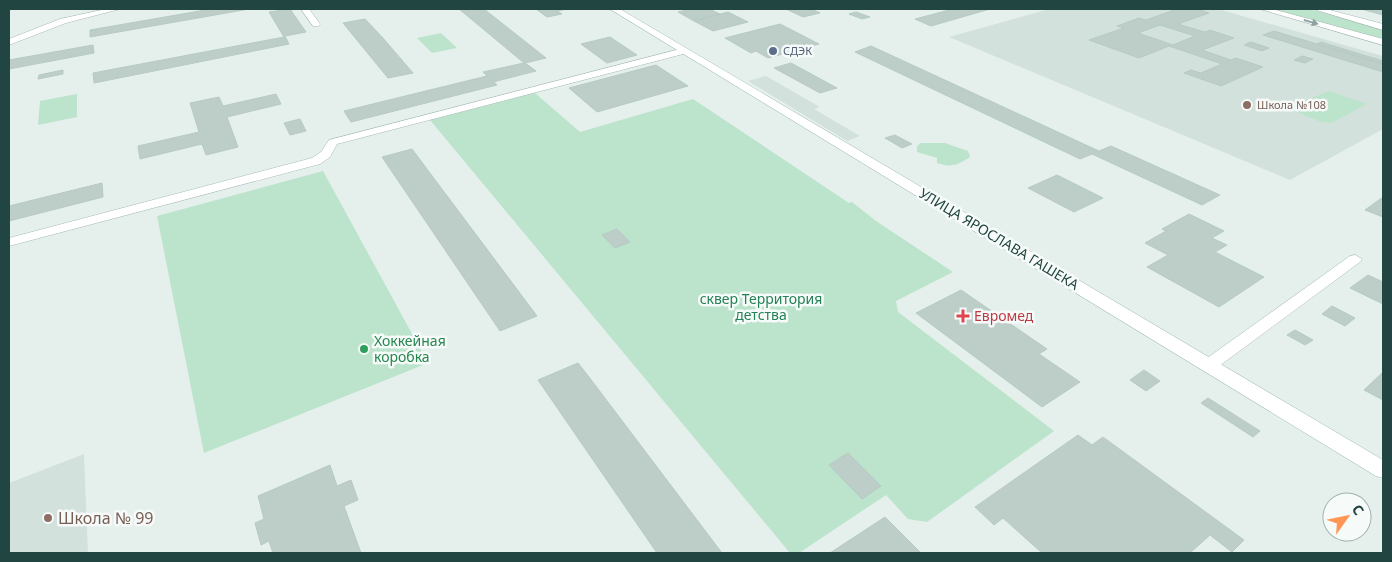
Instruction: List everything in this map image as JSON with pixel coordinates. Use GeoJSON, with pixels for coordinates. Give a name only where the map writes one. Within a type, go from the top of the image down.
{"type":"FeatureCollection","features":[{"type":"Feature","properties":{"kind":"street"},"geometry":{"type":"LineString","coordinates":[[9,42],[63,21],[116,9]]}},
{"type":"Feature","properties":{"kind":"street"},"geometry":{"type":"LineString","coordinates":[[304,9],[316,24]]}},
{"type":"Feature","properties":{"kind":"street","name":"УЛИЦА ЯРОСЛАВА ГАШЕКА"},"geometry":{"type":"LineString","coordinates":[[614,9],[1383,470]]}},
{"type":"Feature","properties":{"kind":"street"},"geometry":{"type":"LineString","coordinates":[[1264,9],[1383,42]]}},
{"type":"Feature","properties":{"kind":"street"},"geometry":{"type":"LineString","coordinates":[[1316,9],[1383,27]]}},
{"type":"Feature","properties":{"kind":"street"},"geometry":{"type":"LineString","coordinates":[[9,242],[316,161],[326,154],[333,142],[684,51]]}},
{"type":"Feature","properties":{"kind":"street"},"geometry":{"type":"LineString","coordinates":[[1209,365],[1355,259]]}},
{"type":"Feature","properties":{"kind":"shaded area","name":"Школа №108"},"geometry":{"type":"Polygon","coordinates":[[[1049,9],[1218,9],[1383,56],[1383,129],[1290,180],[949,37],[1049,9]]]}},
{"type":"Feature","properties":{"kind":"shaded area"},"geometry":{"type":"Polygon","coordinates":[[[766,76],[820,107],[814,109],[860,136],[847,141],[748,81],[766,76]]]}},
{"type":"Feature","properties":{"kind":"shaded area","name":"Школа № 99"},"geometry":{"type":"Polygon","coordinates":[[[84,454],[88,553],[9,553],[9,483],[84,454]]]}},
{"type":"Feature","properties":{"kind":"green space"},"geometry":{"type":"Polygon","coordinates":[[[1273,9],[1309,9],[1383,29],[1383,40],[1273,9]]]}},
{"type":"Feature","properties":{"kind":"green space"},"geometry":{"type":"Polygon","coordinates":[[[441,33],[457,48],[432,53],[417,38],[441,33]]]}},
{"type":"Feature","properties":{"kind":"green space"},"geometry":{"type":"Polygon","coordinates":[[[1329,91],[1367,104],[1331,123],[1321,122],[1287,108],[1329,91]]]}},
{"type":"Feature","properties":{"kind":"green space","name":"сквер Территория детства"},"geometry":{"type":"Polygon","coordinates":[[[535,93],[580,132],[693,99],[849,203],[852,202],[876,221],[953,272],[896,301],[898,312],[1054,431],[927,522],[908,519],[886,495],[799,553],[790,553],[430,120],[535,93]]]}},
{"type":"Feature","properties":{"kind":"green space"},"geometry":{"type":"Polygon","coordinates":[[[77,94],[77,117],[38,125],[40,101],[77,94]]]}},
{"type":"Feature","properties":{"kind":"green space"},"geometry":{"type":"Polygon","coordinates":[[[921,143],[945,143],[968,151],[970,157],[954,165],[942,165],[937,163],[937,158],[917,152],[917,146],[921,143]]]}},
{"type":"Feature","properties":{"kind":"green space"},"geometry":{"type":"Polygon","coordinates":[[[323,171],[428,363],[204,453],[157,216],[323,171]]]}},
{"type":"Feature","properties":{"kind":"building"},"geometry":{"type":"Polygon","coordinates":[[[211,9],[249,9],[90,37],[90,30],[211,9]]]}},
{"type":"Feature","properties":{"kind":"building"},"geometry":{"type":"Polygon","coordinates":[[[290,9],[306,32],[285,36],[289,44],[94,83],[93,73],[284,37],[269,12],[290,9]]]}},
{"type":"Feature","properties":{"kind":"building"},"geometry":{"type":"Polygon","coordinates":[[[459,9],[484,9],[546,58],[525,63],[536,71],[493,82],[483,72],[524,63],[459,9]]]}},
{"type":"Feature","properties":{"kind":"building"},"geometry":{"type":"Polygon","coordinates":[[[536,9],[567,9],[557,11],[562,14],[547,17],[536,9]]]}},
{"type":"Feature","properties":{"kind":"building"},"geometry":{"type":"Polygon","coordinates":[[[691,9],[709,9],[720,14],[694,21],[678,12],[691,9]]]}},
{"type":"Feature","properties":{"kind":"building"},"geometry":{"type":"Polygon","coordinates":[[[786,9],[811,9],[820,13],[803,17],[786,9]]]}},
{"type":"Feature","properties":{"kind":"building"},"geometry":{"type":"Polygon","coordinates":[[[953,9],[990,9],[931,26],[915,19],[953,9]]]}},
{"type":"Feature","properties":{"kind":"building","name":"Школа №108"},"geometry":{"type":"Polygon","coordinates":[[[1177,9],[1196,9],[1209,13],[1178,24],[1205,32],[1210,30],[1234,38],[1202,50],[1231,60],[1236,58],[1263,67],[1221,86],[1184,73],[1191,70],[1201,73],[1222,64],[1169,46],[1139,58],[1089,40],[1124,28],[1117,26],[1139,18],[1146,20],[1177,9]],[[1160,25],[1138,33],[1173,45],[1195,36],[1160,25]]]}},
{"type":"Feature","properties":{"kind":"building"},"geometry":{"type":"Polygon","coordinates":[[[1361,9],[1383,9],[1383,15],[1361,9]]]}},
{"type":"Feature","properties":{"kind":"building"},"geometry":{"type":"Polygon","coordinates":[[[728,12],[748,22],[713,31],[694,21],[728,12]]]}},
{"type":"Feature","properties":{"kind":"building"},"geometry":{"type":"Polygon","coordinates":[[[856,12],[870,17],[862,19],[849,14],[856,12]]]}},
{"type":"Feature","properties":{"kind":"building"},"geometry":{"type":"Polygon","coordinates":[[[365,19],[413,73],[388,78],[343,23],[365,19]]]}},
{"type":"Feature","properties":{"kind":"building"},"geometry":{"type":"Polygon","coordinates":[[[780,24],[819,44],[768,58],[756,51],[751,53],[725,38],[780,24]]]}},
{"type":"Feature","properties":{"kind":"building"},"geometry":{"type":"Polygon","coordinates":[[[1274,31],[1383,64],[1383,72],[1263,35],[1274,31]]]}},
{"type":"Feature","properties":{"kind":"building"},"geometry":{"type":"Polygon","coordinates":[[[610,37],[637,55],[607,63],[581,44],[610,37]]]}},
{"type":"Feature","properties":{"kind":"building"},"geometry":{"type":"Polygon","coordinates":[[[1251,42],[1269,48],[1262,51],[1244,45],[1251,42]]]}},
{"type":"Feature","properties":{"kind":"building"},"geometry":{"type":"Polygon","coordinates":[[[1321,42],[1383,61],[1383,64],[1317,44],[1321,42]]]}},
{"type":"Feature","properties":{"kind":"building"},"geometry":{"type":"Polygon","coordinates":[[[93,45],[94,53],[9,69],[9,60],[93,45]]]}},
{"type":"Feature","properties":{"kind":"building"},"geometry":{"type":"Polygon","coordinates":[[[871,46],[1099,151],[1111,146],[1220,195],[1202,205],[1092,154],[1080,159],[855,52],[871,46]]]}},
{"type":"Feature","properties":{"kind":"building"},"geometry":{"type":"Polygon","coordinates":[[[1302,56],[1313,59],[1305,63],[1294,60],[1302,56]]]}},
{"type":"Feature","properties":{"kind":"building"},"geometry":{"type":"Polygon","coordinates":[[[791,63],[837,88],[820,93],[774,68],[791,63]]]}},
{"type":"Feature","properties":{"kind":"building"},"geometry":{"type":"Polygon","coordinates":[[[656,65],[688,86],[597,112],[569,88],[656,65]]]}},
{"type":"Feature","properties":{"kind":"building"},"geometry":{"type":"Polygon","coordinates":[[[63,70],[63,74],[38,79],[39,75],[63,70]]]}},
{"type":"Feature","properties":{"kind":"building"},"geometry":{"type":"Polygon","coordinates":[[[487,76],[497,85],[351,122],[344,111],[487,76]]]}},
{"type":"Feature","properties":{"kind":"building"},"geometry":{"type":"Polygon","coordinates":[[[276,94],[281,104],[227,117],[238,147],[206,155],[202,144],[140,159],[138,146],[199,132],[190,103],[219,97],[223,106],[276,94]]]}},
{"type":"Feature","properties":{"kind":"building"},"geometry":{"type":"Polygon","coordinates":[[[300,119],[306,131],[290,135],[284,123],[300,119]]]}},
{"type":"Feature","properties":{"kind":"building"},"geometry":{"type":"Polygon","coordinates":[[[895,135],[912,144],[902,148],[885,138],[895,135]]]}},
{"type":"Feature","properties":{"kind":"building"},"geometry":{"type":"Polygon","coordinates":[[[412,149],[537,316],[500,331],[382,157],[412,149]]]}},
{"type":"Feature","properties":{"kind":"building"},"geometry":{"type":"Polygon","coordinates":[[[1057,175],[1103,198],[1074,212],[1028,188],[1057,175]]]}},
{"type":"Feature","properties":{"kind":"building"},"geometry":{"type":"Polygon","coordinates":[[[102,183],[103,197],[9,221],[9,206],[102,183]]]}},
{"type":"Feature","properties":{"kind":"building"},"geometry":{"type":"Polygon","coordinates":[[[1383,197],[1383,217],[1365,210],[1383,197]]]}},
{"type":"Feature","properties":{"kind":"building"},"geometry":{"type":"Polygon","coordinates":[[[1189,214],[1224,231],[1212,238],[1227,245],[1215,252],[1264,277],[1219,307],[1147,267],[1168,255],[1145,243],[1166,231],[1162,229],[1189,214]]]}},
{"type":"Feature","properties":{"kind":"building"},"geometry":{"type":"Polygon","coordinates":[[[617,229],[630,242],[615,248],[602,235],[617,229]]]}},
{"type":"Feature","properties":{"kind":"building"},"geometry":{"type":"Polygon","coordinates":[[[1368,275],[1383,282],[1383,304],[1350,288],[1368,275]]]}},
{"type":"Feature","properties":{"kind":"building"},"geometry":{"type":"Polygon","coordinates":[[[961,290],[1047,349],[1039,354],[1080,382],[1042,407],[916,313],[961,290]]]}},
{"type":"Feature","properties":{"kind":"building"},"geometry":{"type":"Polygon","coordinates":[[[1332,306],[1355,318],[1345,326],[1322,314],[1332,306]]]}},
{"type":"Feature","properties":{"kind":"building"},"geometry":{"type":"Polygon","coordinates":[[[1295,330],[1313,340],[1305,345],[1287,335],[1295,330]]]}},
{"type":"Feature","properties":{"kind":"building"},"geometry":{"type":"Polygon","coordinates":[[[578,363],[722,553],[657,553],[538,380],[578,363]]]}},
{"type":"Feature","properties":{"kind":"building"},"geometry":{"type":"Polygon","coordinates":[[[1144,370],[1160,381],[1146,391],[1130,380],[1144,370]]]}},
{"type":"Feature","properties":{"kind":"building"},"geometry":{"type":"Polygon","coordinates":[[[1383,372],[1383,400],[1364,390],[1383,372]]]}},
{"type":"Feature","properties":{"kind":"building"},"geometry":{"type":"Polygon","coordinates":[[[1208,398],[1260,431],[1253,437],[1201,403],[1208,398]]]}},
{"type":"Feature","properties":{"kind":"building"},"geometry":{"type":"Polygon","coordinates":[[[1078,435],[1092,445],[1103,437],[1244,540],[1232,552],[1210,535],[1190,553],[1042,553],[1003,518],[994,525],[975,507],[1078,435]]]}},
{"type":"Feature","properties":{"kind":"building"},"geometry":{"type":"Polygon","coordinates":[[[848,453],[881,486],[862,499],[829,465],[848,453]]]}},
{"type":"Feature","properties":{"kind":"building"},"geometry":{"type":"Polygon","coordinates":[[[330,465],[337,486],[351,480],[358,500],[344,506],[361,553],[273,553],[269,541],[261,545],[255,523],[264,519],[258,496],[330,465]]]}},
{"type":"Feature","properties":{"kind":"building"},"geometry":{"type":"Polygon","coordinates":[[[885,517],[921,553],[830,553],[885,517]]]}},
{"type":"Feature","properties":{"kind":"place","name":"СДЭК"},"geometry":{"type":"Point","coordinates":[773,51]}},
{"type":"Feature","properties":{"kind":"place","name":"Школа №108"},"geometry":{"type":"Point","coordinates":[1247,105]}},
{"type":"Feature","properties":{"kind":"place","name":"Евромед"},"geometry":{"type":"Point","coordinates":[963,316]}},
{"type":"Feature","properties":{"kind":"place","name":"Хоккейная коробка"},"geometry":{"type":"Point","coordinates":[364,349]}},
{"type":"Feature","properties":{"kind":"place","name":"Школа № 99"},"geometry":{"type":"Point","coordinates":[48,518]}}]}
